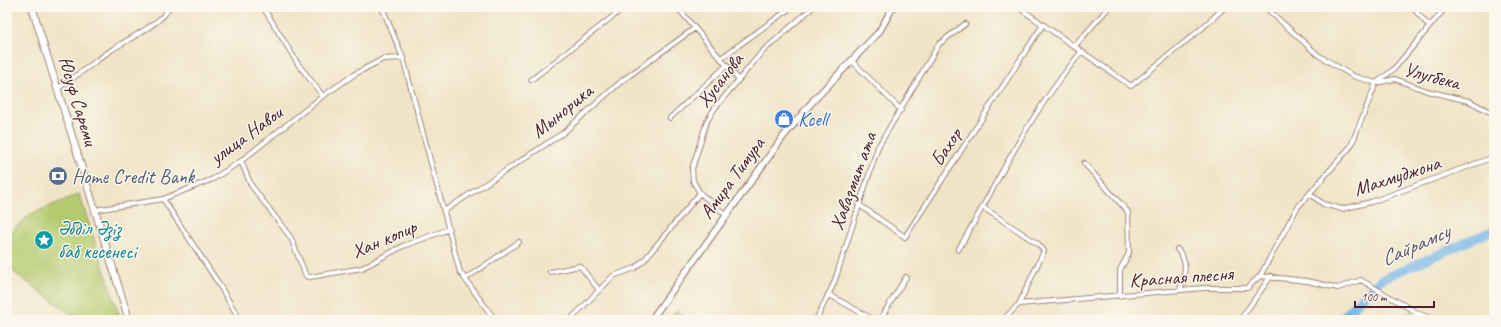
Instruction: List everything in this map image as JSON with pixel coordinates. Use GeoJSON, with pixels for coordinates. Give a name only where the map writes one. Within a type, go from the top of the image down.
{"type":"FeatureCollection","features":[{"type":"Feature","properties":{"kind":"main road","name":"Юсуф Сареми"},"geometry":{"type":"LineString","coordinates":[[32,7],[129,320]]}},
{"type":"Feature","properties":{"kind":"street"},"geometry":{"type":"LineString","coordinates":[[57,89],[111,50],[151,26],[168,11],[169,7]]}},
{"type":"Feature","properties":{"kind":"street"},"geometry":{"type":"LineString","coordinates":[[264,7],[298,64],[323,96]]}},
{"type":"Feature","properties":{"kind":"street"},"geometry":{"type":"LineString","coordinates":[[382,7],[402,58],[460,272],[494,320]]}},
{"type":"Feature","properties":{"kind":"street"},"geometry":{"type":"LineString","coordinates":[[531,80],[625,7]]}},
{"type":"Feature","properties":{"kind":"street"},"geometry":{"type":"LineString","coordinates":[[678,7],[738,79]]}},
{"type":"Feature","properties":{"kind":"street"},"geometry":{"type":"LineString","coordinates":[[720,58],[792,7]]}},
{"type":"Feature","properties":{"kind":"street","name":"Хусанова"},"geometry":{"type":"LineString","coordinates":[[726,215],[700,193],[693,181],[692,169],[707,121],[715,108],[738,79],[762,52],[813,7]]}},
{"type":"Feature","properties":{"kind":"street","name":"Амира Тимура"},"geometry":{"type":"LineString","coordinates":[[651,320],[783,137],[813,101],[879,32],[893,7]]}},
{"type":"Feature","properties":{"kind":"street"},"geometry":{"type":"LineString","coordinates":[[1018,7],[1042,26],[1131,86],[1201,29],[1225,7]]}},
{"type":"Feature","properties":{"kind":"street"},"geometry":{"type":"LineString","coordinates":[[1074,47],[1109,7]]}},
{"type":"Feature","properties":{"kind":"street","name":"Улугбека"},"geometry":{"type":"LineString","coordinates":[[1265,7],[1326,61],[1354,76],[1376,83],[1395,79],[1427,91],[1469,101],[1494,114]]}},
{"type":"Feature","properties":{"kind":"street"},"geometry":{"type":"LineString","coordinates":[[1412,7],[1429,26]]}},
{"type":"Feature","properties":{"kind":"street"},"geometry":{"type":"LineString","coordinates":[[1260,276],[1297,208],[1351,146],[1376,83],[1394,69],[1446,7]]}},
{"type":"Feature","properties":{"kind":"street","name":"Хавазмат ата"},"geometry":{"type":"LineString","coordinates":[[816,320],[834,283],[858,204],[878,147],[939,44],[965,24]]}},
{"type":"Feature","properties":{"kind":"street","name":"Бахор"},"geometry":{"type":"LineString","coordinates":[[858,204],[905,237],[1042,26]]}},
{"type":"Feature","properties":{"kind":"street","name":"Мынорика"},"geometry":{"type":"LineString","coordinates":[[444,211],[563,133],[623,80],[695,28]]}},
{"type":"Feature","properties":{"kind":"street"},"geometry":{"type":"LineString","coordinates":[[958,250],[984,208],[1028,126],[1053,88],[1080,52]]}},
{"type":"Feature","properties":{"kind":"street","name":"улица Навои"},"geometry":{"type":"LineString","coordinates":[[95,210],[163,199],[213,178],[241,161],[323,96],[355,74],[383,59],[402,58]]}},
{"type":"Feature","properties":{"kind":"street"},"geometry":{"type":"LineString","coordinates":[[852,61],[900,110]]}},
{"type":"Feature","properties":{"kind":"street"},"geometry":{"type":"LineString","coordinates":[[670,118],[726,65]]}},
{"type":"Feature","properties":{"kind":"street","name":"Махмуджона"},"geometry":{"type":"LineString","coordinates":[[1310,194],[1323,204],[1342,209],[1371,202],[1494,157]]}},
{"type":"Feature","properties":{"kind":"street","name":"Хан копир"},"geometry":{"type":"LineString","coordinates":[[241,161],[251,185],[291,238],[306,276],[310,277],[362,268],[404,246],[449,229]]}},
{"type":"Feature","properties":{"kind":"street"},"geometry":{"type":"LineString","coordinates":[[1084,163],[1128,212],[1129,253],[1120,270],[1120,296]]}},
{"type":"Feature","properties":{"kind":"street"},"geometry":{"type":"LineString","coordinates":[[570,320],[613,276],[634,268],[645,259],[700,193]]}},
{"type":"Feature","properties":{"kind":"street"},"geometry":{"type":"LineString","coordinates":[[163,199],[217,281],[240,320]]}},
{"type":"Feature","properties":{"kind":"street"},"geometry":{"type":"LineString","coordinates":[[984,208],[1043,247],[1044,251],[1020,304],[1003,320]]}},
{"type":"Feature","properties":{"kind":"street"},"geometry":{"type":"LineString","coordinates":[[465,279],[519,242]]}},
{"type":"Feature","properties":{"kind":"street"},"geometry":{"type":"LineString","coordinates":[[1177,249],[1185,258],[1185,269],[1180,290]]}},
{"type":"Feature","properties":{"kind":"street"},"geometry":{"type":"LineString","coordinates":[[550,272],[580,266],[599,290]]}},
{"type":"Feature","properties":{"kind":"street","name":"Красная плесня"},"geometry":{"type":"LineString","coordinates":[[1020,304],[1180,290],[1248,288],[1260,276],[1272,276],[1338,288],[1361,280],[1419,314]]}},
{"type":"Feature","properties":{"kind":"street"},"geometry":{"type":"LineString","coordinates":[[1240,320],[1272,276]]}},
{"type":"Feature","properties":{"kind":"street"},"geometry":{"type":"LineString","coordinates":[[880,320],[906,277]]}},
{"type":"Feature","properties":{"kind":"street"},"geometry":{"type":"LineString","coordinates":[[828,294],[874,320]]}},
{"type":"Feature","properties":{"kind":"street"},"geometry":{"type":"LineString","coordinates":[[1402,320],[1419,314],[1437,320]]}},
{"type":"Feature","properties":{"kind":"street"},"geometry":{"type":"LineString","coordinates":[[299,320],[314,320]]}},
{"type":"Feature","properties":{"kind":"green space"},"geometry":{"type":"Polygon","coordinates":[[[79,194],[121,320],[79,320],[7,267],[7,235],[31,214],[79,194]]]}},
{"type":"Feature","properties":{"kind":"green space"},"geometry":{"type":"Polygon","coordinates":[[[676,311],[689,320],[670,320],[676,311]]]}},
{"type":"Feature","properties":{"kind":"waterway","name":"Сайрамсу"},"geometry":{"type":"LineString","coordinates":[[1340,320],[1380,280],[1494,230]]}},
{"type":"Feature","properties":{"kind":"place","name":"Kcell"},"geometry":{"type":"Point","coordinates":[784,119]}},
{"type":"Feature","properties":{"kind":"place","name":"Home Credit Bank"},"geometry":{"type":"Point","coordinates":[58,176]}},
{"type":"Feature","properties":{"kind":"place","name":"Әбділ Әзіз баб кесенесі"},"geometry":{"type":"Point","coordinates":[44,240]}}]}
